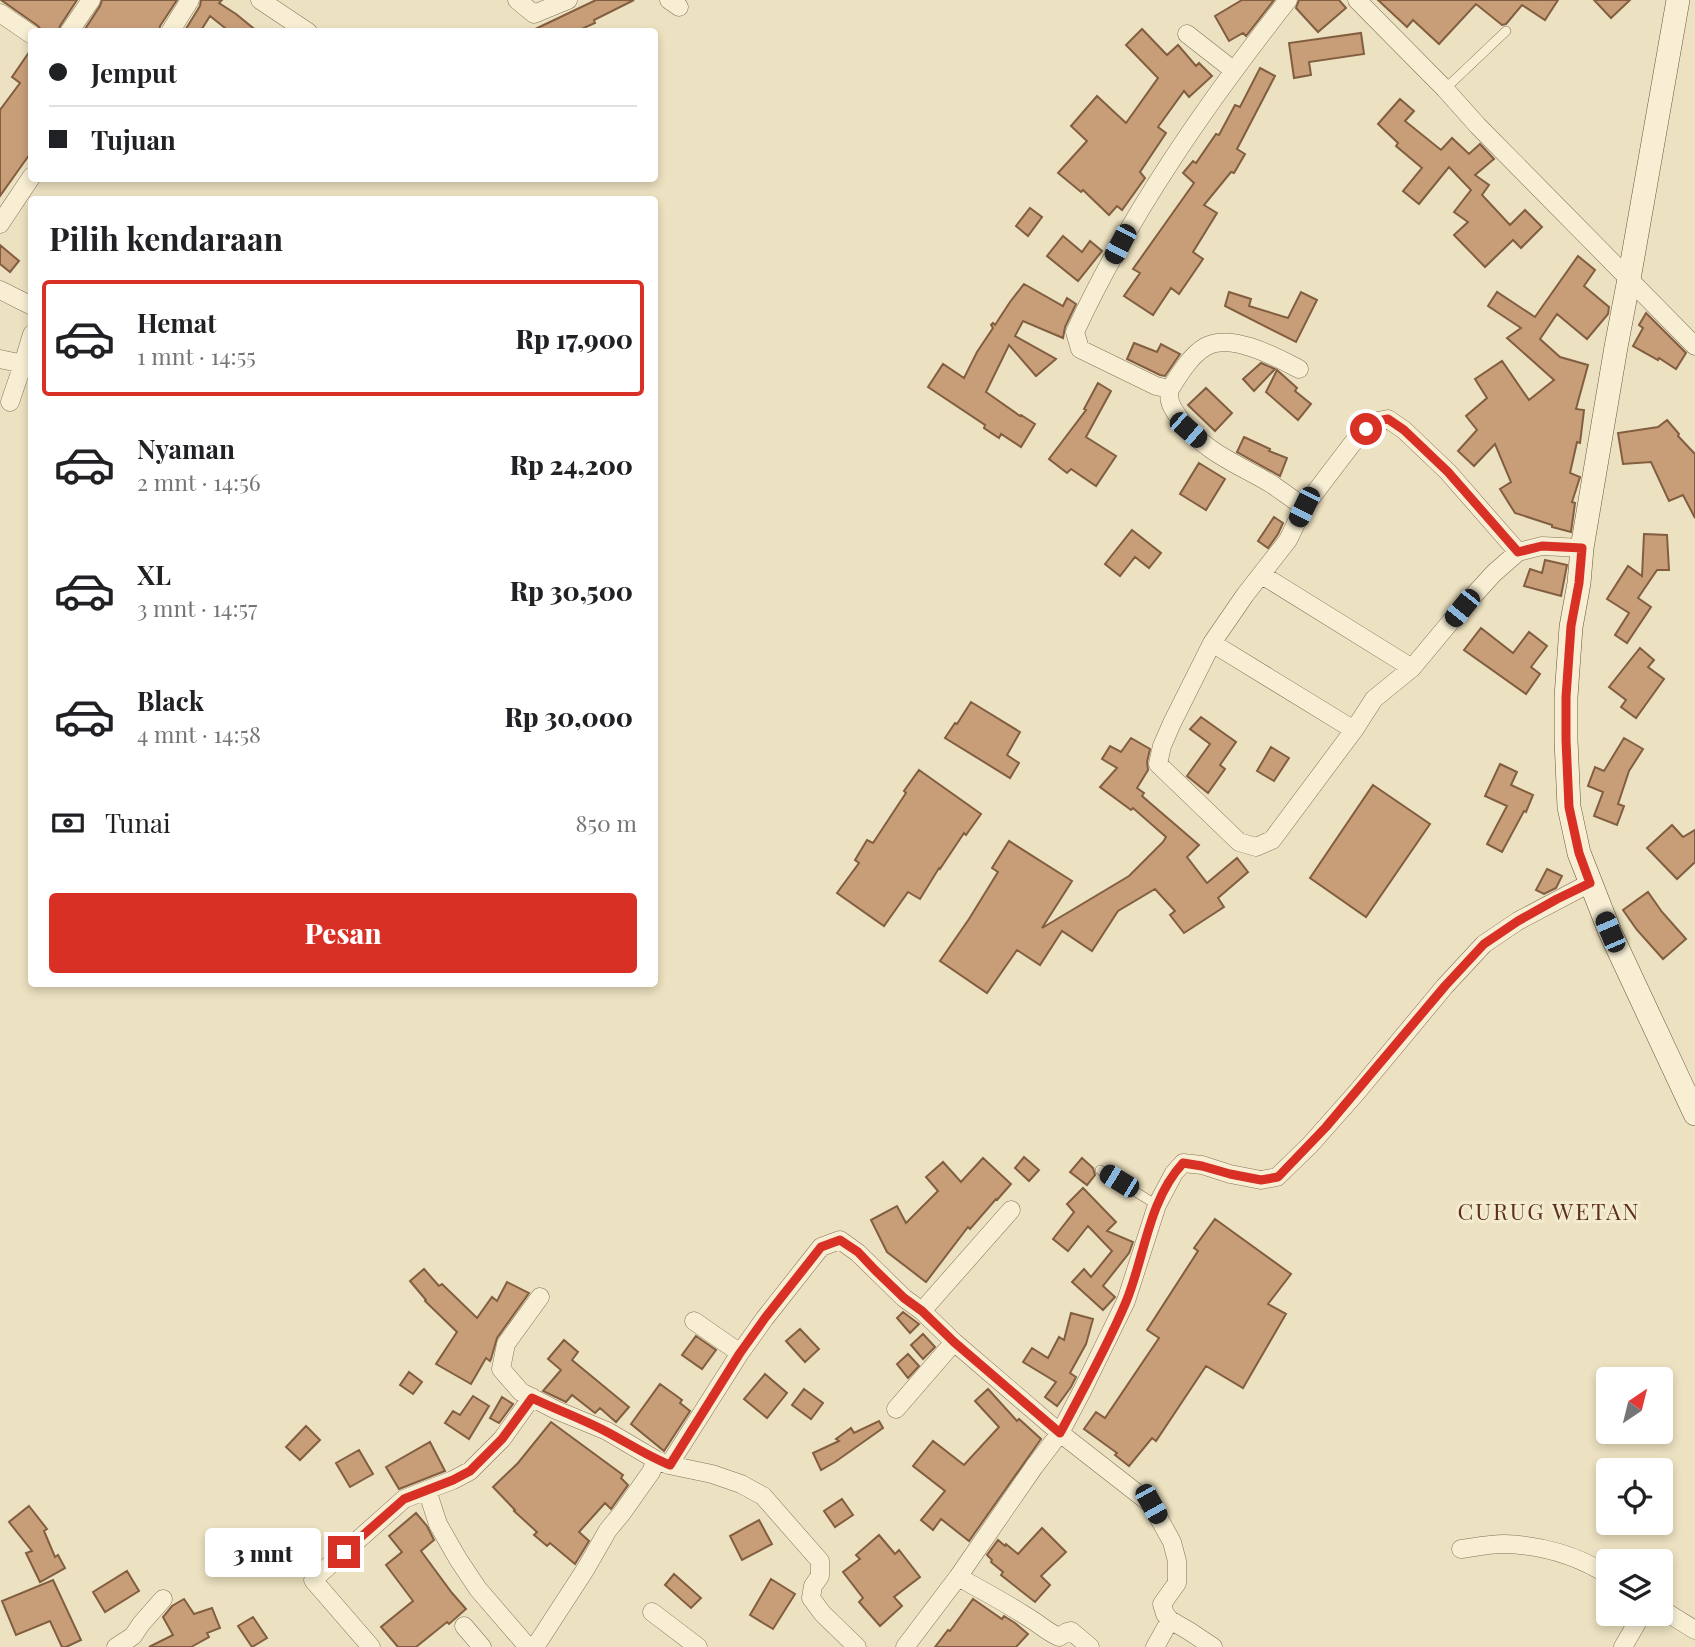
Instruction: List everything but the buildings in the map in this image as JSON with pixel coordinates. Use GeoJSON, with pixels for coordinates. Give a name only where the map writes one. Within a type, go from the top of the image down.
{"type":"FeatureCollection","features":[{"type":"Feature","properties":{"kind":"street"},"geometry":{"type":"LineString","coordinates":[[72,28],[91,0]]}},
{"type":"Feature","properties":{"kind":"street"},"geometry":{"type":"LineString","coordinates":[[172,28],[190,0]]}},
{"type":"Feature","properties":{"kind":"street"},"geometry":{"type":"LineString","coordinates":[[260,0],[302,28]]}},
{"type":"Feature","properties":{"kind":"street"},"geometry":{"type":"LineString","coordinates":[[517,0],[534,14],[568,0]]}},
{"type":"Feature","properties":{"kind":"street"},"geometry":{"type":"LineString","coordinates":[[1170,389],[1156,386],[1080,349],[1075,332],[1120,244],[1162,177],[1233,70],[1288,0]]}},
{"type":"Feature","properties":{"kind":"street"},"geometry":{"type":"LineString","coordinates":[[1357,0],[1695,346]]}},
{"type":"Feature","properties":{"kind":"street"},"geometry":{"type":"LineString","coordinates":[[1678,0],[1582,548],[1571,626],[1566,740],[1569,807],[1579,853],[1610,932],[1695,1114]]}},
{"type":"Feature","properties":{"kind":"street"},"geometry":{"type":"LineString","coordinates":[[0,13],[28,32]]}},
{"type":"Feature","properties":{"kind":"street"},"geometry":{"type":"LineString","coordinates":[[1187,34],[1233,70]]}},
{"type":"Feature","properties":{"kind":"street"},"geometry":{"type":"LineString","coordinates":[[0,224],[28,182]]}},
{"type":"Feature","properties":{"kind":"street"},"geometry":{"type":"LineString","coordinates":[[0,290],[28,304]]}},
{"type":"Feature","properties":{"kind":"street"},"geometry":{"type":"LineString","coordinates":[[1299,369],[1270,354],[1220,342],[1205,347],[1197,354],[1179,375],[1168,397],[1188,430],[1207,447],[1229,462],[1272,484],[1304,507]]}},
{"type":"Feature","properties":{"kind":"street"},"geometry":{"type":"LineString","coordinates":[[10,402],[28,347]]}},
{"type":"Feature","properties":{"kind":"street"},"geometry":{"type":"LineString","coordinates":[[0,359],[23,364]]}},
{"type":"Feature","properties":{"kind":"street"},"geometry":{"type":"LineString","coordinates":[[1518,552],[1448,472],[1404,430],[1388,419],[1378,421],[1352,444],[1304,507],[1288,540],[1212,643],[1172,723],[1158,764],[1239,842],[1256,847],[1272,840],[1374,699],[1412,668],[1494,573],[1518,552],[1542,546],[1582,548]]}},
{"type":"Feature","properties":{"kind":"street"},"geometry":{"type":"LineString","coordinates":[[1262,575],[1412,668]]}},
{"type":"Feature","properties":{"kind":"street"},"geometry":{"type":"LineString","coordinates":[[1212,643],[1354,730]]}},
{"type":"Feature","properties":{"kind":"street"},"geometry":{"type":"LineString","coordinates":[[905,1647],[1060,1433],[1126,1301],[1157,1205],[1174,1173],[1183,1163],[1261,1180],[1278,1177],[1318,1136],[1484,944],[1518,921],[1590,883]]}},
{"type":"Feature","properties":{"kind":"street"},"geometry":{"type":"LineString","coordinates":[[922,1311],[1011,1210]]}},
{"type":"Feature","properties":{"kind":"street"},"geometry":{"type":"LineString","coordinates":[[535,1647],[608,1530],[651,1472],[663,1462],[765,1318],[821,1247],[840,1240],[858,1252],[904,1298],[1060,1433],[1151,1504],[1172,1542],[1177,1561],[1177,1583],[1163,1604],[1165,1614],[1170,1620],[1213,1647]]}},
{"type":"Feature","properties":{"kind":"street"},"geometry":{"type":"LineString","coordinates":[[540,1297],[506,1344],[501,1369],[515,1387],[556,1410],[607,1431],[663,1462],[712,1474],[741,1484],[763,1496],[820,1561],[820,1576],[813,1586],[811,1598],[822,1613],[857,1647]]}},
{"type":"Feature","properties":{"kind":"street"},"geometry":{"type":"LineString","coordinates":[[694,1321],[740,1353]]}},
{"type":"Feature","properties":{"kind":"street"},"geometry":{"type":"LineString","coordinates":[[896,1409],[954,1342]]}},
{"type":"Feature","properties":{"kind":"street"},"geometry":{"type":"LineString","coordinates":[[371,1647],[313,1580],[404,1499],[470,1471],[502,1439],[532,1398]]}},
{"type":"Feature","properties":{"kind":"street"},"geometry":{"type":"LineString","coordinates":[[427,1490],[438,1524],[457,1559],[478,1589],[528,1647]]}},
{"type":"Feature","properties":{"kind":"street"},"geometry":{"type":"LineString","coordinates":[[1461,1549],[1503,1544],[1534,1548],[1560,1553],[1596,1567]]}},
{"type":"Feature","properties":{"kind":"street"},"geometry":{"type":"LineString","coordinates":[[958,1577],[998,1598],[1052,1634],[1059,1637],[1071,1631],[1090,1647]]}},
{"type":"Feature","properties":{"kind":"street"},"geometry":{"type":"LineString","coordinates":[[116,1647],[133,1636],[163,1599]]}},
{"type":"Feature","properties":{"kind":"street"},"geometry":{"type":"LineString","coordinates":[[652,1612],[698,1647]]}},
{"type":"Feature","properties":{"kind":"street"},"geometry":{"type":"LineString","coordinates":[[1673,1616],[1695,1630]]}},
{"type":"Feature","properties":{"kind":"street"},"geometry":{"type":"LineString","coordinates":[[1155,1647],[1170,1620]]}},
{"type":"Feature","properties":{"kind":"street"},"geometry":{"type":"LineString","coordinates":[[464,1626],[482,1647]]}},
{"type":"Feature","properties":{"kind":"street"},"geometry":{"type":"LineString","coordinates":[[1623,1647],[1635,1626]]}},
{"type":"Feature","properties":{"kind":"lane"},"geometry":{"type":"LineString","coordinates":[[1445,89],[1506,31]]}},
{"type":"Feature","properties":{"kind":"lane"},"geometry":{"type":"LineString","coordinates":[[1100,1170],[1157,1205]]}},
{"type":"Feature","properties":{"kind":"district","name":"CURUG WETAN"},"geometry":{"type":"Point","coordinates":[1549,1210]}},
{"type":"Feature","properties":{"kind":"route"},"geometry":{"type":"LineString","coordinates":[[344,1552],[404,1499],[470,1471],[502,1439],[532,1398],[607,1431],[656,1460],[670,1465],[765,1318],[821,1247],[840,1240],[858,1252],[904,1298],[1060,1433],[1126,1301],[1157,1205],[1174,1173],[1183,1163],[1261,1180],[1278,1177],[1326,1127],[1484,944],[1518,921],[1590,883],[1579,853],[1569,807],[1566,740],[1571,626],[1582,548],[1542,546],[1518,552],[1448,472],[1404,430],[1388,419],[1378,421],[1366,429]]}}]}
